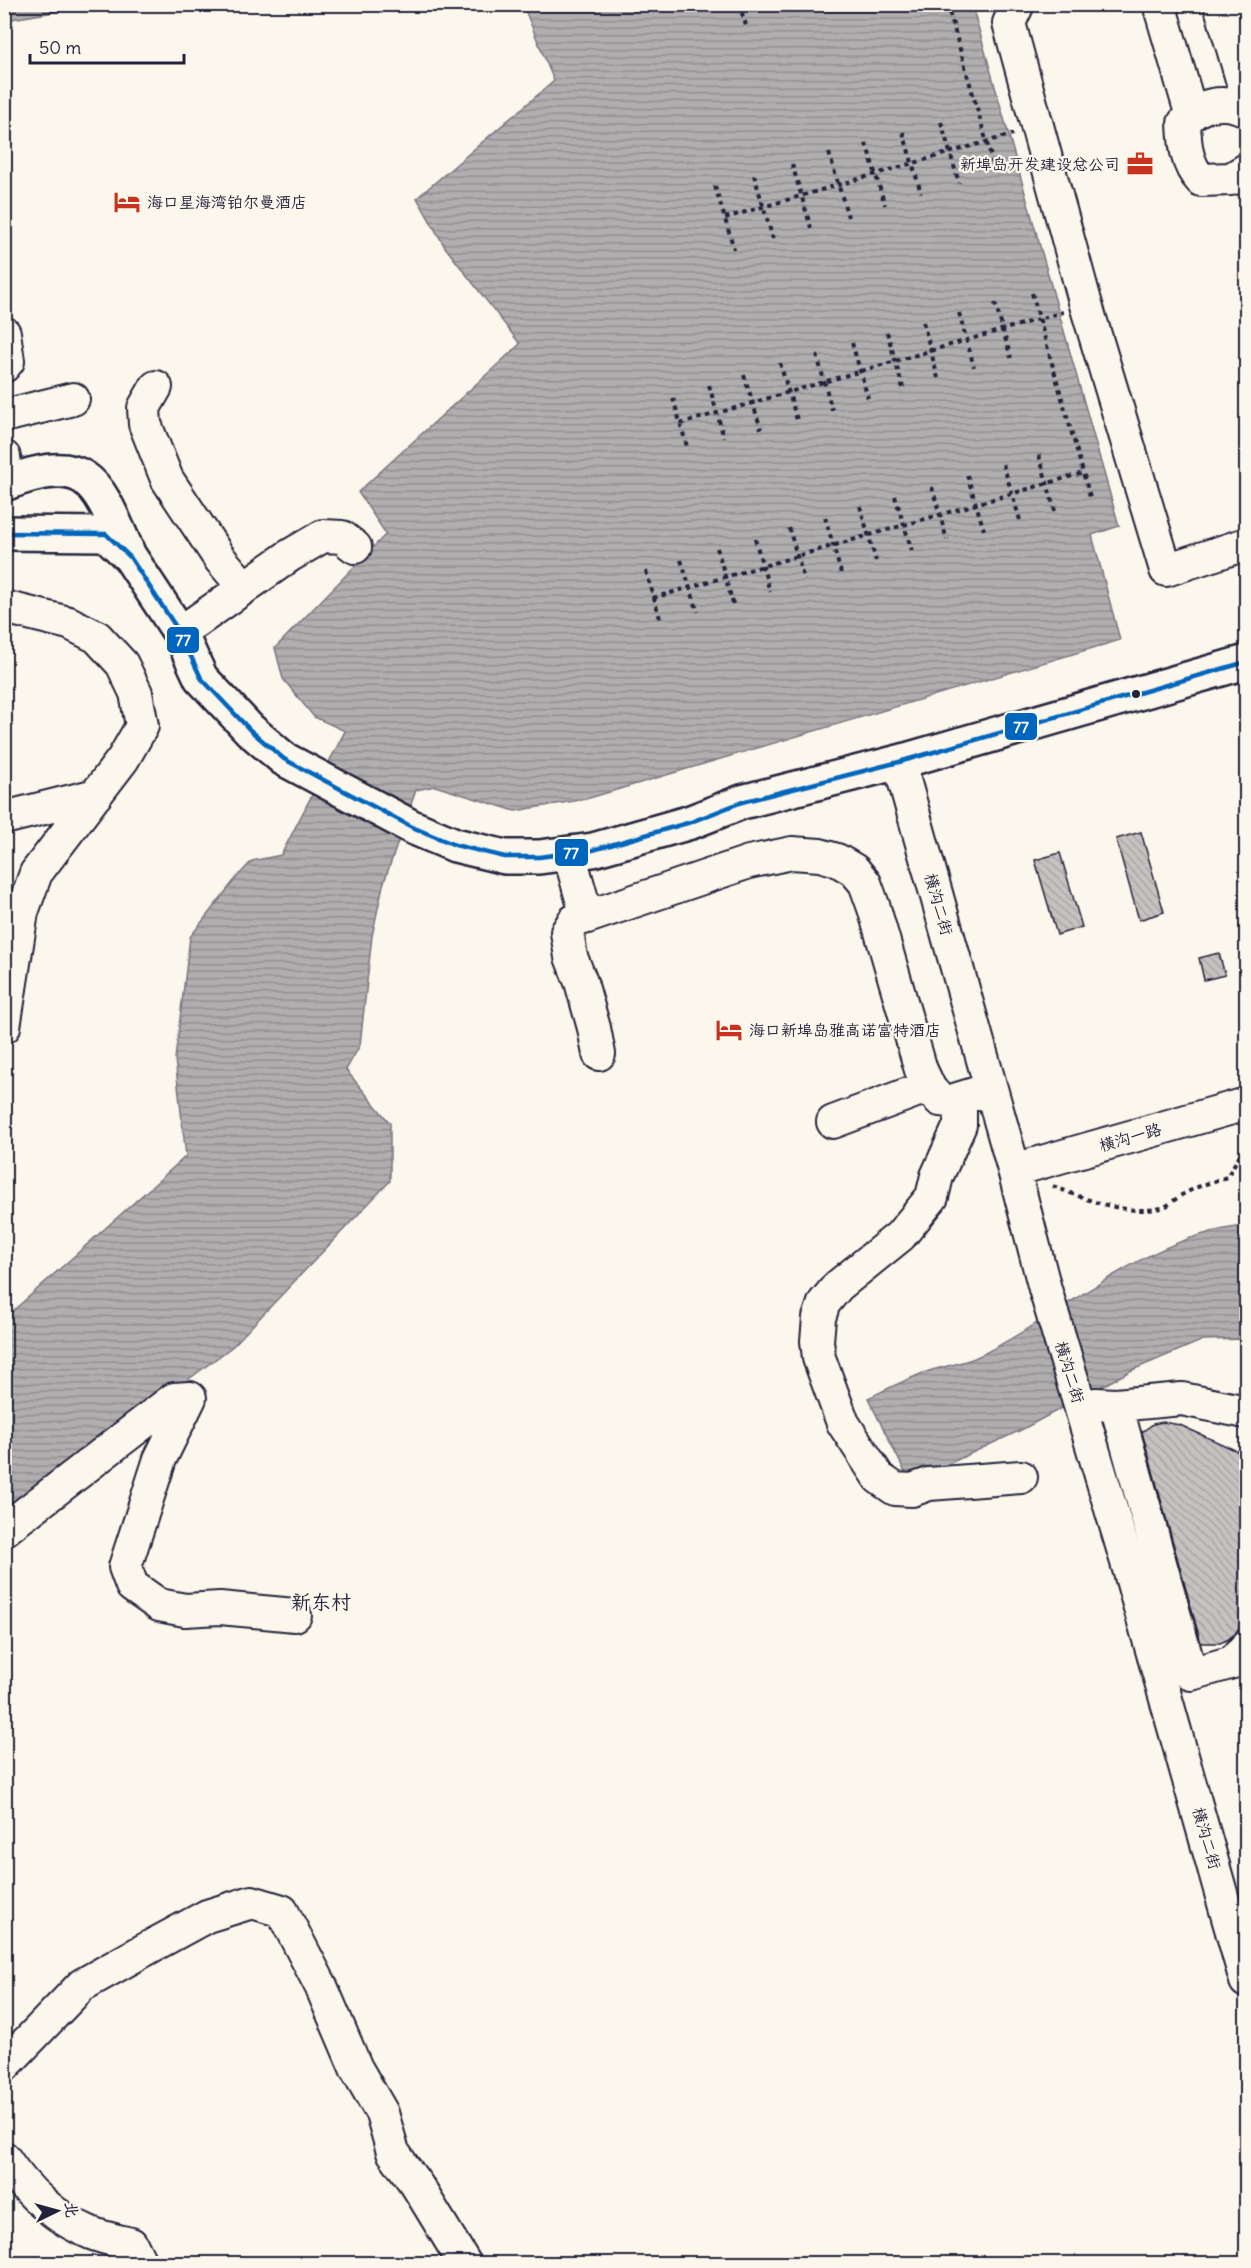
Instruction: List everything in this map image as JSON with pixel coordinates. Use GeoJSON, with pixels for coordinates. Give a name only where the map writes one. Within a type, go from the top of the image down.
{"type":"FeatureCollection","features":[{"type":"Feature","properties":{"kind":"main road"},"geometry":{"type":"LineString","coordinates":[[5,475],[69,471],[91,481],[108,507],[130,557],[180,633],[201,678],[250,730],[284,759],[412,827],[455,845],[505,857],[539,857],[592,850],[691,822],[742,802],[899,762],[1246,662]]}},
{"type":"Feature","properties":{"kind":"main road"},"geometry":{"type":"LineString","coordinates":[[4,533],[106,534],[130,557]]}},
{"type":"Feature","properties":{"kind":"street"},"geometry":{"type":"LineString","coordinates":[[1018,4],[1009,23],[1086,305],[1166,570],[1246,544]]}},
{"type":"Feature","properties":{"kind":"street"},"geometry":{"type":"LineString","coordinates":[[1159,4],[1191,113]]}},
{"type":"Feature","properties":{"kind":"street"},"geometry":{"type":"LineString","coordinates":[[1220,4],[1246,93]]}},
{"type":"Feature","properties":{"kind":"street"},"geometry":{"type":"LineString","coordinates":[[1246,110],[1237,105],[1213,105],[1191,113],[1184,123],[1187,157],[1194,173],[1201,180],[1231,179],[1246,170]]}},
{"type":"Feature","properties":{"kind":"street"},"geometry":{"type":"LineString","coordinates":[[4,333],[8,361],[4,366]]}},
{"type":"Feature","properties":{"kind":"street"},"geometry":{"type":"LineString","coordinates":[[156,387],[144,408],[145,424],[167,479],[220,559],[244,587]]}},
{"type":"Feature","properties":{"kind":"street"},"geometry":{"type":"LineString","coordinates":[[4,416],[74,399]]}},
{"type":"Feature","properties":{"kind":"street"},"geometry":{"type":"LineString","coordinates":[[180,633],[289,556],[323,536],[342,537],[355,547]]}},
{"type":"Feature","properties":{"kind":"street"},"geometry":{"type":"LineString","coordinates":[[4,607],[69,623],[97,637],[122,664],[136,693],[142,726],[123,759],[36,873],[22,912],[4,1027]]}},
{"type":"Feature","properties":{"kind":"street","name":"横沟二街"},"geometry":{"type":"LineString","coordinates":[[899,762],[1014,1170],[1045,1289],[1140,1608],[1246,1981]]}},
{"type":"Feature","properties":{"kind":"street"},"geometry":{"type":"LineString","coordinates":[[4,818],[96,795]]}},
{"type":"Feature","properties":{"kind":"street"},"geometry":{"type":"LineString","coordinates":[[569,853],[587,917]]}},
{"type":"Feature","properties":{"kind":"street"},"geometry":{"type":"LineString","coordinates":[[599,1054],[581,982],[571,957],[567,933],[574,921],[749,862],[792,853],[820,855],[837,860],[854,870],[865,883],[921,1070],[930,1089],[940,1100],[951,1101],[990,1089]]}},
{"type":"Feature","properties":{"kind":"street"},"geometry":{"type":"LineString","coordinates":[[833,1122],[909,1094],[930,1089]]}},
{"type":"Feature","properties":{"kind":"street"},"geometry":{"type":"LineString","coordinates":[[960,1099],[960,1125],[937,1176],[932,1197],[900,1236],[838,1286],[824,1303],[819,1317],[817,1341],[819,1358],[843,1423],[879,1478],[895,1489],[912,1490],[929,1484],[1021,1477]]}},
{"type":"Feature","properties":{"kind":"street","name":"横沟一路"},"geometry":{"type":"LineString","coordinates":[[1014,1170],[1246,1104]]}},
{"type":"Feature","properties":{"kind":"street"},"geometry":{"type":"LineString","coordinates":[[4,1530],[174,1399],[190,1398],[160,1458],[125,1567],[132,1586],[159,1605],[295,1615]]}},
{"type":"Feature","properties":{"kind":"street"},"geometry":{"type":"LineString","coordinates":[[1080,1403],[1116,1405],[1182,1399],[1246,1412]]}},
{"type":"Feature","properties":{"kind":"street"},"geometry":{"type":"LineString","coordinates":[[1116,1405],[1191,1674],[1233,1662],[1246,1647]]}},
{"type":"Feature","properties":{"kind":"street"},"geometry":{"type":"LineString","coordinates":[[1140,1608],[1170,1600]]}},
{"type":"Feature","properties":{"kind":"street"},"geometry":{"type":"LineString","coordinates":[[4,2066],[82,1985],[148,1948],[207,1916],[252,1902],[282,1911],[321,1986],[356,2068],[382,2113],[393,2152],[418,2187],[465,2264]]}},
{"type":"Feature","properties":{"kind":"street"},"geometry":{"type":"LineString","coordinates":[[4,2158],[34,2197],[58,2216],[91,2233],[131,2244],[141,2264]]}},
{"type":"Feature","properties":{"kind":"path"},"geometry":{"type":"LineString","coordinates":[[739,4],[746,25]]}},
{"type":"Feature","properties":{"kind":"path"},"geometry":{"type":"LineString","coordinates":[[782,4],[784,12]]}},
{"type":"Feature","properties":{"kind":"path"},"geometry":{"type":"LineString","coordinates":[[947,4],[995,171]]}},
{"type":"Feature","properties":{"kind":"path"},"geometry":{"type":"LineString","coordinates":[[941,122],[959,183]]}},
{"type":"Feature","properties":{"kind":"path"},"geometry":{"type":"LineString","coordinates":[[725,218],[1037,127]]}},
{"type":"Feature","properties":{"kind":"path"},"geometry":{"type":"LineString","coordinates":[[903,132],[921,193]]}},
{"type":"Feature","properties":{"kind":"path"},"geometry":{"type":"LineString","coordinates":[[866,143],[885,206]]}},
{"type":"Feature","properties":{"kind":"path"},"geometry":{"type":"LineString","coordinates":[[829,153],[848,217]]}},
{"type":"Feature","properties":{"kind":"path"},"geometry":{"type":"LineString","coordinates":[[792,164],[811,228]]}},
{"type":"Feature","properties":{"kind":"path"},"geometry":{"type":"LineString","coordinates":[[754,175],[773,239]]}},
{"type":"Feature","properties":{"kind":"path"},"geometry":{"type":"LineString","coordinates":[[715,186],[734,249]]}},
{"type":"Feature","properties":{"kind":"path"},"geometry":{"type":"LineString","coordinates":[[1032,293],[1090,497]]}},
{"type":"Feature","properties":{"kind":"path"},"geometry":{"type":"LineString","coordinates":[[995,303],[1011,358]]}},
{"type":"Feature","properties":{"kind":"path"},"geometry":{"type":"LineString","coordinates":[[680,423],[1086,305]]}},
{"type":"Feature","properties":{"kind":"path"},"geometry":{"type":"LineString","coordinates":[[959,313],[974,367]]}},
{"type":"Feature","properties":{"kind":"path"},"geometry":{"type":"LineString","coordinates":[[923,322],[938,378]]}},
{"type":"Feature","properties":{"kind":"path"},"geometry":{"type":"LineString","coordinates":[[887,332],[903,388]]}},
{"type":"Feature","properties":{"kind":"path"},"geometry":{"type":"LineString","coordinates":[[852,343],[868,398]]}},
{"type":"Feature","properties":{"kind":"path"},"geometry":{"type":"LineString","coordinates":[[817,355],[832,410]]}},
{"type":"Feature","properties":{"kind":"path"},"geometry":{"type":"LineString","coordinates":[[780,363],[797,420]]}},
{"type":"Feature","properties":{"kind":"path"},"geometry":{"type":"LineString","coordinates":[[744,375],[761,429]]}},
{"type":"Feature","properties":{"kind":"path"},"geometry":{"type":"LineString","coordinates":[[709,385],[724,438]]}},
{"type":"Feature","properties":{"kind":"path"},"geometry":{"type":"LineString","coordinates":[[673,398],[688,450]]}},
{"type":"Feature","properties":{"kind":"path"},"geometry":{"type":"LineString","coordinates":[[1040,455],[1055,511]]}},
{"type":"Feature","properties":{"kind":"path"},"geometry":{"type":"LineString","coordinates":[[1003,464],[1020,520]]}},
{"type":"Feature","properties":{"kind":"path"},"geometry":{"type":"LineString","coordinates":[[653,598],[1083,473]]}},
{"type":"Feature","properties":{"kind":"path"},"geometry":{"type":"LineString","coordinates":[[967,475],[984,530]]}},
{"type":"Feature","properties":{"kind":"path"},"geometry":{"type":"LineString","coordinates":[[932,487],[947,540]]}},
{"type":"Feature","properties":{"kind":"path"},"geometry":{"type":"LineString","coordinates":[[895,496],[912,551]]}},
{"type":"Feature","properties":{"kind":"path"},"geometry":{"type":"LineString","coordinates":[[860,506],[876,561]]}},
{"type":"Feature","properties":{"kind":"path"},"geometry":{"type":"LineString","coordinates":[[825,517],[841,573]]}},
{"type":"Feature","properties":{"kind":"path"},"geometry":{"type":"LineString","coordinates":[[789,528],[804,580]]}},
{"type":"Feature","properties":{"kind":"path"},"geometry":{"type":"LineString","coordinates":[[755,539],[770,592]]}},
{"type":"Feature","properties":{"kind":"path"},"geometry":{"type":"LineString","coordinates":[[717,548],[733,604]]}},
{"type":"Feature","properties":{"kind":"path"},"geometry":{"type":"LineString","coordinates":[[681,560],[698,612]]}},
{"type":"Feature","properties":{"kind":"path"},"geometry":{"type":"LineString","coordinates":[[646,571],[661,622]]}},
{"type":"Feature","properties":{"kind":"path"},"geometry":{"type":"LineString","coordinates":[[1014,1170],[1098,1205],[1132,1209],[1162,1208],[1195,1188],[1227,1177],[1246,1144]]}},
{"type":"Feature","properties":{"kind":"shaded area"},"geometry":{"type":"Polygon","coordinates":[[[5,4],[96,4],[96,5],[5,20],[5,4]]]}},
{"type":"Feature","properties":{"kind":"shaded area"},"geometry":{"type":"Polygon","coordinates":[[[523,5],[972,5],[1119,526],[1092,535],[1120,640],[586,799],[515,811],[435,786],[416,790],[383,885],[372,936],[360,1045],[346,1070],[390,1123],[390,1181],[233,1346],[5,1517],[5,1318],[186,1156],[175,1059],[190,937],[252,861],[281,855],[345,731],[314,717],[283,679],[275,648],[386,534],[358,492],[520,344],[445,247],[417,198],[554,81],[523,5]]]}},
{"type":"Feature","properties":{"kind":"shaded area"},"geometry":{"type":"Polygon","coordinates":[[[1246,1226],[1246,1339],[1203,1340],[1130,1371],[1023,1429],[910,1482],[868,1398],[926,1372],[979,1356],[1108,1278],[1174,1244],[1209,1232],[1246,1226]]]}},
{"type":"Feature","properties":{"kind":"building"},"geometry":{"type":"Polygon","coordinates":[[[1141,832],[1164,912],[1139,920],[1116,839],[1141,832]]]}},
{"type":"Feature","properties":{"kind":"building"},"geometry":{"type":"Polygon","coordinates":[[[1060,853],[1082,927],[1057,935],[1035,860],[1060,853]]]}},
{"type":"Feature","properties":{"kind":"building"},"geometry":{"type":"Polygon","coordinates":[[[1219,953],[1225,975],[1204,980],[1199,958],[1219,953]]]}},
{"type":"Feature","properties":{"kind":"building"},"geometry":{"type":"Polygon","coordinates":[[[1163,1422],[1180,1425],[1246,1455],[1246,1616],[1235,1634],[1220,1643],[1201,1643],[1142,1432],[1153,1424],[1163,1422]]]}},
{"type":"Feature","properties":{"kind":"transit line","name":"77"},"geometry":{"type":"LineString","coordinates":[[4,533],[106,534],[130,557],[180,633],[201,678],[250,730],[284,759],[412,827],[455,845],[505,857],[539,857],[593,850],[691,822],[742,802],[899,762],[1246,662]]}},
{"type":"Feature","properties":{"kind":"place","name":"新埠岛开发建设总公司"},"geometry":{"type":"Point","coordinates":[1140,164]}},
{"type":"Feature","properties":{"kind":"place","name":"海口星海湾铂尔曼酒店"},"geometry":{"type":"Point","coordinates":[127,202]}},
{"type":"Feature","properties":{"kind":"place","name":"海口新埠岛雅高诺富特酒店"},"geometry":{"type":"Point","coordinates":[729,1030]}},
{"type":"Feature","properties":{"kind":"district","name":"新东村"},"geometry":{"type":"Point","coordinates":[321,1601]}}]}
